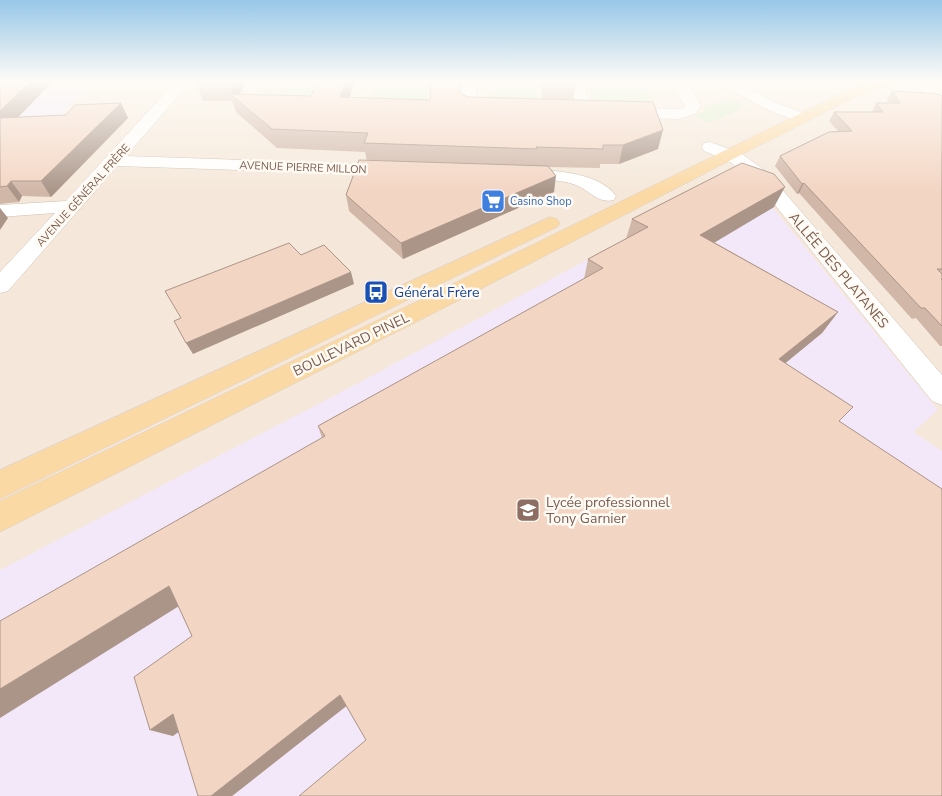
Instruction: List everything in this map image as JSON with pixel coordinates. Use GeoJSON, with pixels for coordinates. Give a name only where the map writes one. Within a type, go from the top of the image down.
{"type":"FeatureCollection","features":[{"type":"Feature","properties":{"kind":"main road","name":"BOULEVARD PINEL"},"geometry":{"type":"LineString","coordinates":[[0,517],[426,307],[719,151],[790,117]]}},
{"type":"Feature","properties":{"kind":"main road","name":"BOULEVARD PINEL"},"geometry":{"type":"LineString","coordinates":[[0,485],[607,196],[719,151]]}},
{"type":"Feature","properties":{"kind":"street","name":"AVENUE GÉNÉRAL FRÈRE"},"geometry":{"type":"LineString","coordinates":[[0,286],[152,117]]}},
{"type":"Feature","properties":{"kind":"street","name":"ALLÉE DES PLATANES"},"geometry":{"type":"LineString","coordinates":[[719,151],[761,176],[942,394]]}},
{"type":"Feature","properties":{"kind":"street","name":"AVENUE PIERRE MILLON"},"geometry":{"type":"LineString","coordinates":[[114,161],[406,170]]}},
{"type":"Feature","properties":{"kind":"street"},"geometry":{"type":"LineString","coordinates":[[504,174],[563,176],[584,182],[607,196]]}},
{"type":"Feature","properties":{"kind":"street"},"geometry":{"type":"LineString","coordinates":[[0,211],[72,206]]}},
{"type":"Feature","properties":{"kind":"shaded area","name":"Lycée professionnel Tony Garnier"},"geometry":{"type":"Polygon","coordinates":[[[0,117],[942,117],[942,796],[0,796],[0,117]]]}},
{"type":"Feature","properties":{"kind":"shaded area"},"geometry":{"type":"Polygon","coordinates":[[[0,117],[60,117],[59,118],[0,122],[0,117]]]}},
{"type":"Feature","properties":{"kind":"shaded area","name":"Lycée professionnel Tony Garnier"},"geometry":{"type":"Polygon","coordinates":[[[755,186],[938,410],[913,432],[942,451],[942,796],[0,796],[0,570],[353,386],[626,239],[755,186]]]}},
{"type":"Feature","properties":{"kind":"green space"},"geometry":{"type":"Polygon","coordinates":[[[697,117],[723,117],[709,123],[697,117]]]}},
{"type":"Feature","properties":{"kind":"building"},"geometry":{"type":"Polygon","coordinates":[[[106,117],[41,181],[11,181],[7,186],[0,187],[0,118],[106,117]]]}},
{"type":"Feature","properties":{"kind":"building"},"geometry":{"type":"Polygon","coordinates":[[[258,117],[658,117],[663,130],[623,145],[603,145],[603,149],[536,147],[537,149],[364,143],[368,133],[272,129],[258,117]]]}},
{"type":"Feature","properties":{"kind":"building"},"geometry":{"type":"Polygon","coordinates":[[[839,117],[942,117],[942,269],[937,269],[942,274],[942,326],[925,308],[921,308],[804,183],[802,184],[780,156],[829,132],[852,131],[839,117]]]}},
{"type":"Feature","properties":{"kind":"building"},"geometry":{"type":"Polygon","coordinates":[[[359,160],[548,166],[556,176],[401,243],[346,195],[359,160]]]}},
{"type":"Feature","properties":{"kind":"building","name":"Lycée professionnel Tony Garnier"},"geometry":{"type":"Polygon","coordinates":[[[742,163],[774,174],[785,187],[700,235],[838,312],[779,359],[853,407],[839,421],[942,489],[942,796],[299,796],[366,740],[340,695],[211,796],[198,796],[173,714],[150,730],[134,677],[192,636],[169,586],[0,689],[0,621],[325,436],[318,426],[603,268],[588,259],[648,227],[632,219],[742,163]]]}},
{"type":"Feature","properties":{"kind":"building"},"geometry":{"type":"Polygon","coordinates":[[[289,243],[301,255],[324,245],[351,272],[186,343],[174,321],[181,318],[165,291],[289,243]]]}},
{"type":"Feature","properties":{"kind":"place","name":"Casino Shop"},"geometry":{"type":"Point","coordinates":[493,201]}},
{"type":"Feature","properties":{"kind":"place","name":"Général Frère"},"geometry":{"type":"Point","coordinates":[376,292]}},
{"type":"Feature","properties":{"kind":"place","name":"Lycée professionnel Tony Garnier"},"geometry":{"type":"Point","coordinates":[528,510]}}]}
